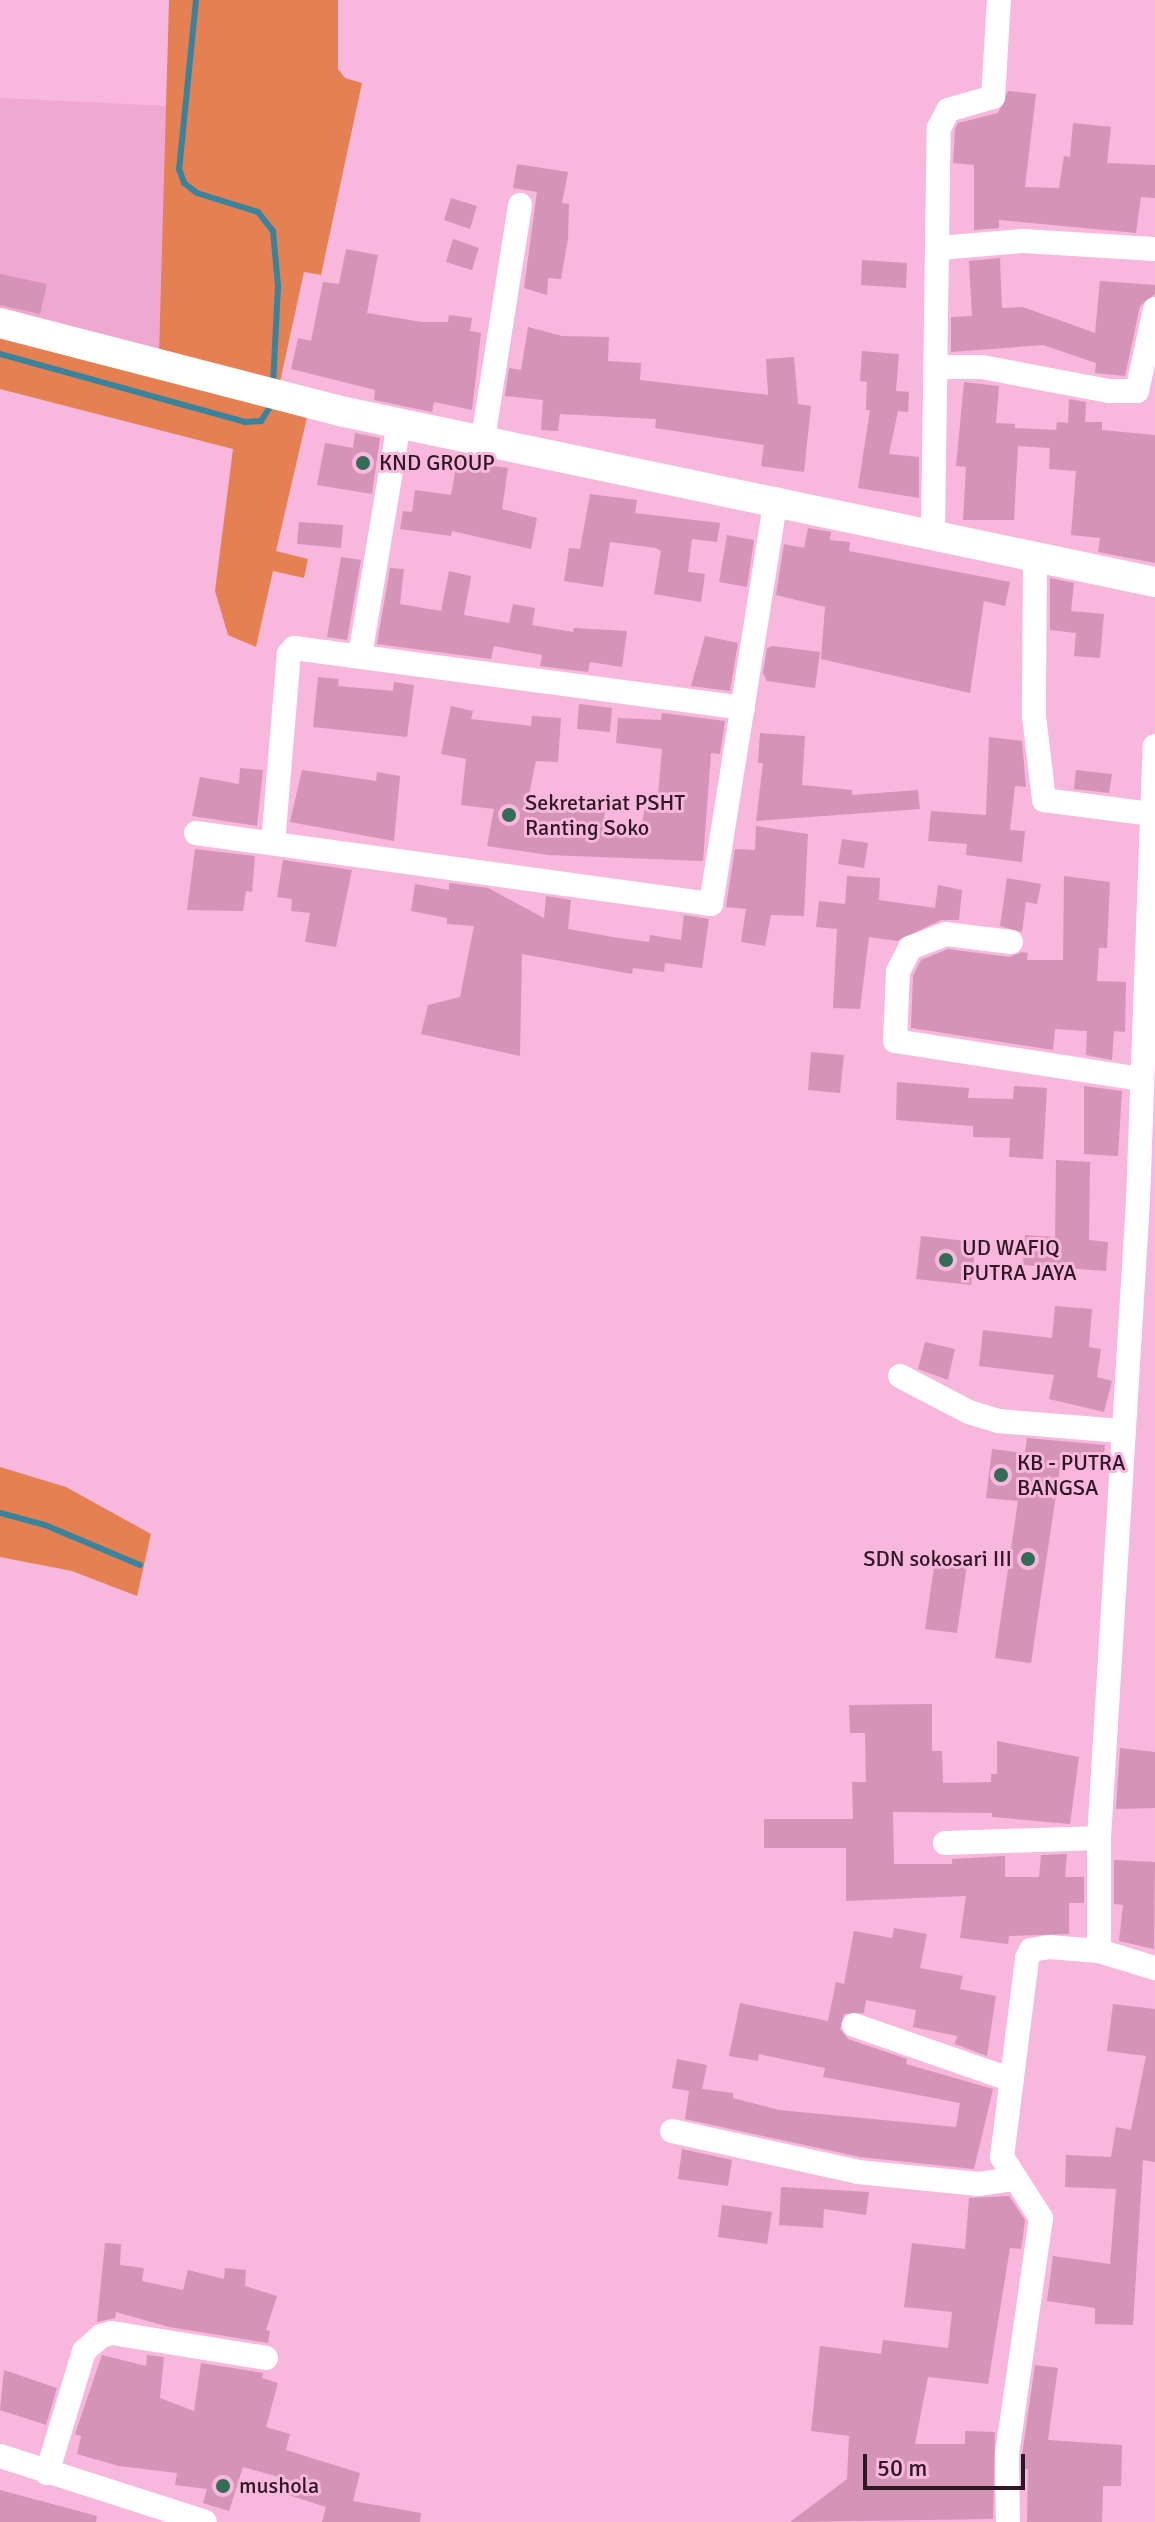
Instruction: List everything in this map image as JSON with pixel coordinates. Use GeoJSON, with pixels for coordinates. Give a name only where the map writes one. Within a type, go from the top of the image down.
{"type":"FeatureCollection","features":[{"type":"Feature","properties":{"kind":"street"},"geometry":{"type":"LineString","coordinates":[[933,533],[939,367],[939,128],[948,110],[993,97],[999,0]]}},
{"type":"Feature","properties":{"kind":"street"},"geometry":{"type":"LineString","coordinates":[[483,439],[520,205]]}},
{"type":"Feature","properties":{"kind":"street"},"geometry":{"type":"LineString","coordinates":[[939,248],[1023,241],[1155,249]]}},
{"type":"Feature","properties":{"kind":"street"},"geometry":{"type":"LineString","coordinates":[[939,367],[982,367],[1109,391],[1146,394],[1155,309]]}},
{"type":"Feature","properties":{"kind":"street"},"geometry":{"type":"LineString","coordinates":[[0,323],[399,423],[776,499],[1155,582]]}},
{"type":"Feature","properties":{"kind":"street"},"geometry":{"type":"LineString","coordinates":[[360,656],[399,423]]}},
{"type":"Feature","properties":{"kind":"street"},"geometry":{"type":"LineString","coordinates":[[196,833],[711,904],[776,499]]}},
{"type":"Feature","properties":{"kind":"street"},"geometry":{"type":"LineString","coordinates":[[1035,555],[1034,716],[1044,800],[1152,814]]}},
{"type":"Feature","properties":{"kind":"street"},"geometry":{"type":"LineString","coordinates":[[273,843],[289,654],[301,647],[743,708]]}},
{"type":"Feature","properties":{"kind":"street"},"geometry":{"type":"LineString","coordinates":[[1099,1951],[1099,1838],[1155,746]]}},
{"type":"Feature","properties":{"kind":"street"},"geometry":{"type":"LineString","coordinates":[[1011,942],[946,934],[910,948],[898,972],[895,1041],[1140,1079]]}},
{"type":"Feature","properties":{"kind":"street"},"geometry":{"type":"LineString","coordinates":[[900,1376],[969,1412],[998,1421],[1122,1431]]}},
{"type":"Feature","properties":{"kind":"street"},"geometry":{"type":"LineString","coordinates":[[945,1843],[1099,1838]]}},
{"type":"Feature","properties":{"kind":"street"},"geometry":{"type":"LineString","coordinates":[[1008,2522],[1007,2454],[1041,2218],[1013,2179],[1002,2157],[1031,1950],[1099,1951],[1155,1968]]}},
{"type":"Feature","properties":{"kind":"street"},"geometry":{"type":"LineString","coordinates":[[854,2025],[1012,2080]]}},
{"type":"Feature","properties":{"kind":"street"},"geometry":{"type":"LineString","coordinates":[[672,2131],[858,2172],[978,2184],[1013,2179]]}},
{"type":"Feature","properties":{"kind":"street"},"geometry":{"type":"LineString","coordinates":[[47,2473],[84,2351],[101,2336],[112,2333],[266,2358]]}},
{"type":"Feature","properties":{"kind":"street"},"geometry":{"type":"LineString","coordinates":[[0,2456],[205,2522]]}},
{"type":"Feature","properties":{"kind":"shaded area"},"geometry":{"type":"Polygon","coordinates":[[[169,0],[338,0],[338,69],[345,78],[362,83],[321,275],[304,272],[280,382],[159,353],[169,0]]]}},
{"type":"Feature","properties":{"kind":"shaded area"},"geometry":{"type":"Polygon","coordinates":[[[0,98],[167,106],[159,353],[0,314],[0,98]]]}},
{"type":"Feature","properties":{"kind":"shaded area"},"geometry":{"type":"Polygon","coordinates":[[[0,335],[308,413],[276,551],[308,559],[304,578],[273,571],[256,647],[228,635],[215,591],[233,449],[0,389],[0,335]]]}},
{"type":"Feature","properties":{"kind":"shaded area"},"geometry":{"type":"Polygon","coordinates":[[[0,1467],[66,1487],[151,1534],[137,1596],[72,1571],[0,1557],[0,1467]]]}},
{"type":"Feature","properties":{"kind":"building"},"geometry":{"type":"Polygon","coordinates":[[[1008,91],[1036,94],[1025,187],[1059,188],[1064,156],[1070,157],[1073,123],[1111,127],[1107,163],[1155,165],[1155,198],[1141,197],[1136,233],[999,220],[999,228],[974,230],[974,165],[953,163],[955,129],[958,123],[998,113],[1008,91]]]}},
{"type":"Feature","properties":{"kind":"building"},"geometry":{"type":"Polygon","coordinates":[[[517,164],[568,172],[562,203],[569,204],[568,239],[561,279],[548,278],[547,295],[524,288],[537,192],[513,188],[517,164]]]}},
{"type":"Feature","properties":{"kind":"building"},"geometry":{"type":"Polygon","coordinates":[[[451,198],[477,206],[470,229],[444,220],[451,198]]]}},
{"type":"Feature","properties":{"kind":"building"},"geometry":{"type":"Polygon","coordinates":[[[453,239],[479,248],[472,270],[446,262],[453,239]]]}},
{"type":"Feature","properties":{"kind":"building"},"geometry":{"type":"Polygon","coordinates":[[[346,249],[378,255],[367,313],[422,322],[448,322],[449,315],[472,318],[470,331],[481,333],[472,410],[434,402],[432,412],[374,400],[375,390],[291,369],[298,338],[311,341],[323,282],[339,284],[346,249]]]}},
{"type":"Feature","properties":{"kind":"building"},"geometry":{"type":"Polygon","coordinates":[[[1000,258],[1002,308],[1023,307],[1095,333],[1100,281],[1155,285],[1155,294],[1140,306],[1125,376],[1095,373],[1096,363],[1043,345],[951,352],[951,317],[972,316],[969,261],[1000,258]]]}},
{"type":"Feature","properties":{"kind":"building"},"geometry":{"type":"Polygon","coordinates":[[[862,260],[907,263],[906,288],[861,285],[862,260]]]}},
{"type":"Feature","properties":{"kind":"building"},"geometry":{"type":"Polygon","coordinates":[[[0,274],[47,284],[40,314],[0,305],[0,274]]]}},
{"type":"Feature","properties":{"kind":"building"},"geometry":{"type":"Polygon","coordinates":[[[528,327],[562,336],[609,337],[608,361],[641,363],[640,380],[768,395],[766,359],[794,357],[798,404],[811,406],[804,472],[761,466],[764,445],[655,428],[656,419],[560,414],[558,431],[541,430],[543,400],[505,396],[509,368],[521,370],[528,327]]]}},
{"type":"Feature","properties":{"kind":"building"},"geometry":{"type":"Polygon","coordinates":[[[862,351],[899,354],[896,391],[909,392],[908,412],[898,411],[889,454],[919,457],[919,498],[858,488],[870,410],[866,410],[867,382],[860,381],[862,351]]]}},
{"type":"Feature","properties":{"kind":"building"},"geometry":{"type":"Polygon","coordinates":[[[964,382],[999,386],[996,423],[1015,424],[1015,428],[1056,430],[1057,422],[1068,423],[1069,399],[1086,402],[1085,422],[1102,422],[1102,430],[1155,435],[1155,563],[1098,552],[1100,538],[1071,535],[1076,471],[1049,469],[1050,448],[1018,446],[1014,520],[963,520],[966,467],[956,466],[964,382]]]}},
{"type":"Feature","properties":{"kind":"building"},"geometry":{"type":"Polygon","coordinates":[[[355,433],[380,438],[372,494],[317,485],[325,443],[353,448],[355,433]]]}},
{"type":"Feature","properties":{"kind":"building"},"geometry":{"type":"Polygon","coordinates":[[[457,461],[508,468],[502,509],[537,518],[531,549],[452,531],[451,536],[400,529],[403,511],[412,512],[415,490],[451,495],[457,461]]]}},
{"type":"Feature","properties":{"kind":"building"},"geometry":{"type":"Polygon","coordinates":[[[590,494],[637,500],[635,513],[720,523],[717,542],[692,539],[688,572],[705,574],[701,602],[654,594],[661,551],[656,548],[610,542],[603,587],[564,581],[569,548],[580,549],[590,494]]]}},
{"type":"Feature","properties":{"kind":"building"},"geometry":{"type":"Polygon","coordinates":[[[299,522],[343,525],[341,548],[297,544],[299,522]]]}},
{"type":"Feature","properties":{"kind":"building"},"geometry":{"type":"Polygon","coordinates":[[[808,528],[831,532],[830,540],[850,542],[849,551],[1010,582],[1005,606],[984,601],[970,693],[821,659],[825,607],[776,595],[784,544],[804,548],[808,528]]]}},
{"type":"Feature","properties":{"kind":"building"},"geometry":{"type":"Polygon","coordinates":[[[727,535],[754,540],[747,587],[719,582],[727,535]]]}},
{"type":"Feature","properties":{"kind":"building"},"geometry":{"type":"Polygon","coordinates":[[[341,557],[361,560],[347,640],[327,637],[341,557]]]}},
{"type":"Feature","properties":{"kind":"building"},"geometry":{"type":"Polygon","coordinates":[[[390,568],[404,569],[400,604],[441,611],[449,571],[471,576],[464,615],[509,623],[513,604],[535,608],[532,625],[573,632],[574,628],[627,631],[622,667],[590,662],[588,672],[540,666],[542,655],[494,646],[491,659],[377,644],[390,568]]]}},
{"type":"Feature","properties":{"kind":"building"},"geometry":{"type":"Polygon","coordinates":[[[1050,578],[1074,583],[1071,611],[1104,614],[1100,658],[1074,656],[1076,633],[1050,630],[1050,578]]]}},
{"type":"Feature","properties":{"kind":"building"},"geometry":{"type":"Polygon","coordinates":[[[705,636],[738,643],[730,691],[691,686],[705,636]]]}},
{"type":"Feature","properties":{"kind":"building"},"geometry":{"type":"Polygon","coordinates":[[[773,646],[820,652],[815,688],[767,681],[763,673],[767,648],[773,646]]]}},
{"type":"Feature","properties":{"kind":"building"},"geometry":{"type":"Polygon","coordinates":[[[318,677],[339,679],[338,686],[393,691],[394,682],[414,685],[407,737],[313,727],[318,677]]]}},
{"type":"Feature","properties":{"kind":"building"},"geometry":{"type":"Polygon","coordinates":[[[579,704],[612,708],[610,732],[577,729],[579,704]]]}},
{"type":"Feature","properties":{"kind":"building"},"geometry":{"type":"Polygon","coordinates":[[[451,706],[473,711],[471,719],[531,726],[532,716],[561,718],[558,762],[536,761],[528,799],[606,805],[604,820],[642,825],[645,806],[657,808],[662,749],[616,743],[618,718],[661,720],[662,713],[725,721],[720,754],[711,753],[703,861],[548,855],[487,846],[494,809],[461,805],[466,759],[441,754],[451,706]]]}},
{"type":"Feature","properties":{"kind":"building"},"geometry":{"type":"Polygon","coordinates":[[[760,733],[805,736],[802,785],[852,790],[852,795],[918,790],[920,809],[756,821],[763,763],[758,763],[760,733]]]}},
{"type":"Feature","properties":{"kind":"building"},"geometry":{"type":"Polygon","coordinates":[[[989,737],[1022,741],[1026,787],[1015,786],[1010,830],[1025,831],[1022,862],[966,855],[967,844],[928,841],[931,811],[986,815],[989,737]]]}},
{"type":"Feature","properties":{"kind":"building"},"geometry":{"type":"Polygon","coordinates":[[[240,768],[263,770],[257,826],[192,816],[200,777],[239,784],[240,768]]]}},
{"type":"Feature","properties":{"kind":"building"},"geometry":{"type":"Polygon","coordinates":[[[302,770],[376,781],[377,772],[400,776],[394,841],[290,822],[302,770]]]}},
{"type":"Feature","properties":{"kind":"building"},"geometry":{"type":"Polygon","coordinates":[[[1076,770],[1112,774],[1109,793],[1074,789],[1076,770]]]}},
{"type":"Feature","properties":{"kind":"building"},"geometry":{"type":"Polygon","coordinates":[[[756,826],[808,834],[804,916],[771,915],[765,946],[741,942],[746,909],[726,907],[735,849],[755,850],[756,826]]]}},
{"type":"Feature","properties":{"kind":"building"},"geometry":{"type":"Polygon","coordinates":[[[842,839],[868,843],[864,868],[838,864],[842,839]]]}},
{"type":"Feature","properties":{"kind":"building"},"geometry":{"type":"Polygon","coordinates":[[[195,849],[255,856],[252,892],[246,891],[243,911],[187,910],[195,849]]]}},
{"type":"Feature","properties":{"kind":"building"},"geometry":{"type":"Polygon","coordinates":[[[283,860],[352,870],[336,947],[305,942],[310,913],[291,911],[292,899],[277,897],[283,860]]]}},
{"type":"Feature","properties":{"kind":"building"},"geometry":{"type":"Polygon","coordinates":[[[847,876],[880,878],[879,900],[935,908],[938,885],[962,890],[959,920],[941,920],[897,941],[869,937],[860,1009],[833,1008],[837,929],[816,927],[819,901],[845,904],[847,876]]]}},
{"type":"Feature","properties":{"kind":"building"},"geometry":{"type":"Polygon","coordinates":[[[1064,876],[1110,882],[1107,948],[1099,948],[1097,981],[1126,982],[1125,1032],[1114,1031],[1112,1060],[1086,1055],[1087,1031],[1055,1029],[1053,1050],[911,1028],[913,976],[921,960],[948,949],[1009,957],[1022,952],[1028,953],[1027,960],[1063,960],[1064,876]]]}},
{"type":"Feature","properties":{"kind":"building"},"geometry":{"type":"Polygon","coordinates":[[[1007,878],[1041,884],[1037,904],[1026,902],[1022,932],[1000,926],[1007,878]]]}},
{"type":"Feature","properties":{"kind":"building"},"geometry":{"type":"Polygon","coordinates":[[[449,883],[488,888],[544,918],[546,896],[571,900],[568,929],[619,938],[649,942],[650,935],[681,940],[684,915],[709,919],[702,968],[665,963],[664,972],[633,968],[632,974],[522,954],[520,1056],[421,1034],[428,1005],[460,997],[474,926],[447,924],[447,918],[411,911],[415,884],[449,890],[449,883]]]}},
{"type":"Feature","properties":{"kind":"building"},"geometry":{"type":"Polygon","coordinates":[[[811,1052],[844,1055],[840,1093],[808,1090],[811,1052]]]}},
{"type":"Feature","properties":{"kind":"building"},"geometry":{"type":"Polygon","coordinates":[[[897,1082],[969,1088],[968,1098],[1013,1099],[1014,1086],[1047,1088],[1043,1159],[1009,1157],[1010,1138],[973,1137],[973,1126],[896,1120],[897,1082]]]}},
{"type":"Feature","properties":{"kind":"building"},"geometry":{"type":"Polygon","coordinates":[[[1084,1086],[1122,1091],[1118,1156],[1084,1154],[1084,1086]]]}},
{"type":"Feature","properties":{"kind":"building"},"geometry":{"type":"Polygon","coordinates":[[[1056,1160],[1090,1162],[1089,1240],[1108,1242],[1106,1271],[1023,1265],[1025,1235],[1055,1237],[1056,1160]]]}},
{"type":"Feature","properties":{"kind":"building","name":"UD WAFIQ PUTRA JAYA"},"geometry":{"type":"Polygon","coordinates":[[[921,1236],[976,1242],[971,1285],[916,1279],[921,1236]]]}},
{"type":"Feature","properties":{"kind":"building"},"geometry":{"type":"Polygon","coordinates":[[[1055,1306],[1092,1309],[1089,1347],[1101,1349],[1097,1377],[1112,1381],[1104,1412],[1049,1399],[1054,1375],[979,1366],[983,1330],[1052,1338],[1055,1306]]]}},
{"type":"Feature","properties":{"kind":"building"},"geometry":{"type":"Polygon","coordinates":[[[925,1342],[955,1349],[948,1380],[918,1369],[925,1342]]]}},
{"type":"Feature","properties":{"kind":"building","name":"SDN sokosari III"},"geometry":{"type":"Polygon","coordinates":[[[1027,1438],[1105,1445],[1103,1461],[1061,1461],[1031,1663],[995,1658],[1018,1501],[986,1498],[992,1449],[1025,1453],[1027,1438]]]}},
{"type":"Feature","properties":{"kind":"building"},"geometry":{"type":"Polygon","coordinates":[[[935,1560],[967,1565],[957,1633],[925,1629],[935,1560]]]}},
{"type":"Feature","properties":{"kind":"building"},"geometry":{"type":"Polygon","coordinates":[[[932,1704],[932,1751],[942,1751],[943,1783],[991,1782],[991,1774],[997,1774],[997,1741],[1079,1757],[1070,1824],[992,1817],[992,1813],[893,1812],[894,1864],[952,1864],[952,1859],[1005,1856],[1005,1877],[1039,1877],[1041,1855],[1067,1854],[1065,1877],[1084,1877],[1084,1903],[1069,1903],[1069,1934],[1009,1936],[1008,1944],[960,1938],[966,1896],[846,1901],[846,1848],[764,1848],[764,1819],[853,1819],[852,1782],[866,1782],[865,1733],[850,1733],[849,1705],[932,1704]]]}},
{"type":"Feature","properties":{"kind":"building"},"geometry":{"type":"Polygon","coordinates":[[[1120,1748],[1155,1752],[1155,1808],[1116,1809],[1120,1748]]]}},
{"type":"Feature","properties":{"kind":"building"},"geometry":{"type":"Polygon","coordinates":[[[1114,1860],[1155,1862],[1154,1949],[1119,1941],[1123,1905],[1114,1904],[1114,1860]]]}},
{"type":"Feature","properties":{"kind":"building"},"geometry":{"type":"Polygon","coordinates":[[[894,1928],[927,1934],[920,1968],[963,1976],[960,1989],[996,1996],[987,2056],[955,2044],[957,2036],[913,2027],[916,2010],[866,2000],[864,2013],[844,2014],[840,2029],[848,2039],[907,2059],[906,2064],[993,2089],[974,2169],[860,2157],[685,2119],[689,2091],[672,2088],[677,2059],[707,2065],[702,2089],[733,2093],[733,2098],[779,2110],[956,2127],[960,2103],[823,2077],[825,2068],[759,2054],[758,2061],[729,2056],[740,2003],[828,2021],[836,1982],[844,1984],[854,1931],[892,1938],[894,1928]]]}},
{"type":"Feature","properties":{"kind":"building"},"geometry":{"type":"Polygon","coordinates":[[[1113,2004],[1155,2009],[1155,2162],[1143,2160],[1133,2325],[1095,2324],[1095,2308],[1047,2301],[1053,2256],[1110,2264],[1116,2189],[1065,2187],[1066,2155],[1111,2157],[1116,2127],[1131,2130],[1146,2056],[1107,2051],[1113,2004]]]}},
{"type":"Feature","properties":{"kind":"building"},"geometry":{"type":"Polygon","coordinates":[[[682,2149],[732,2160],[728,2186],[678,2179],[682,2149]]]}},
{"type":"Feature","properties":{"kind":"building"},"geometry":{"type":"Polygon","coordinates":[[[781,2187],[869,2192],[866,2215],[824,2209],[823,2228],[779,2225],[781,2187]]]}},
{"type":"Feature","properties":{"kind":"building"},"geometry":{"type":"Polygon","coordinates":[[[1009,2196],[1025,2220],[1021,2249],[1010,2248],[988,2384],[928,2377],[915,2444],[965,2444],[965,2431],[995,2432],[993,2519],[790,2522],[847,2479],[849,2436],[811,2431],[820,2346],[881,2354],[883,2340],[948,2348],[952,2312],[904,2307],[912,2243],[965,2249],[969,2198],[1009,2196]]]}},
{"type":"Feature","properties":{"kind":"building"},"geometry":{"type":"Polygon","coordinates":[[[722,2205],[772,2212],[767,2244],[718,2237],[722,2205]]]}},
{"type":"Feature","properties":{"kind":"building"},"geometry":{"type":"Polygon","coordinates":[[[105,2243],[121,2244],[120,2265],[144,2268],[142,2281],[183,2290],[188,2270],[224,2279],[225,2268],[246,2270],[245,2286],[277,2296],[266,2330],[270,2331],[268,2343],[169,2327],[116,2312],[115,2318],[97,2322],[105,2243]]]}},
{"type":"Feature","properties":{"kind":"building"},"geometry":{"type":"Polygon","coordinates":[[[102,2355],[146,2366],[147,2355],[164,2357],[160,2398],[194,2411],[201,2363],[263,2373],[262,2378],[278,2383],[266,2427],[290,2434],[286,2450],[360,2473],[353,2501],[421,2513],[420,2522],[322,2522],[326,2507],[282,2493],[286,2479],[243,2467],[229,2511],[203,2503],[207,2489],[175,2485],[177,2473],[119,2466],[77,2454],[81,2436],[75,2434],[102,2355]]]}},
{"type":"Feature","properties":{"kind":"building"},"geometry":{"type":"Polygon","coordinates":[[[1035,2365],[1058,2368],[1048,2440],[1122,2445],[1121,2486],[1103,2486],[1102,2522],[1027,2522],[1028,2469],[1022,2469],[1022,2455],[1035,2365]]]}},
{"type":"Feature","properties":{"kind":"building"},"geometry":{"type":"Polygon","coordinates":[[[4,2370],[57,2388],[46,2425],[0,2410],[4,2370]]]}},
{"type":"Feature","properties":{"kind":"building"},"geometry":{"type":"Polygon","coordinates":[[[0,2490],[97,2516],[96,2522],[0,2522],[0,2490]]]}},
{"type":"Feature","properties":{"kind":"waterway"},"geometry":{"type":"LineString","coordinates":[[196,0],[179,169],[184,183],[197,193],[258,212],[273,231],[278,286],[273,385]]}},
{"type":"Feature","properties":{"kind":"waterway"},"geometry":{"type":"LineString","coordinates":[[0,354],[246,422],[261,421],[272,404]]}},
{"type":"Feature","properties":{"kind":"waterway"},"geometry":{"type":"LineString","coordinates":[[0,1513],[45,1525],[140,1565]]}},
{"type":"Feature","properties":{"kind":"place","name":"KND GROUP"},"geometry":{"type":"Point","coordinates":[363,463]}},
{"type":"Feature","properties":{"kind":"place","name":"Sekretariat PSHT Ranting Soko"},"geometry":{"type":"Point","coordinates":[509,815]}},
{"type":"Feature","properties":{"kind":"place","name":"UD WAFIQ PUTRA JAYA"},"geometry":{"type":"Point","coordinates":[946,1260]}},
{"type":"Feature","properties":{"kind":"place","name":"KB - PUTRA BANGSA"},"geometry":{"type":"Point","coordinates":[1001,1475]}},
{"type":"Feature","properties":{"kind":"place","name":"SDN sokosari III"},"geometry":{"type":"Point","coordinates":[1028,1559]}},
{"type":"Feature","properties":{"kind":"place","name":"mushola"},"geometry":{"type":"Point","coordinates":[223,2486]}}]}
